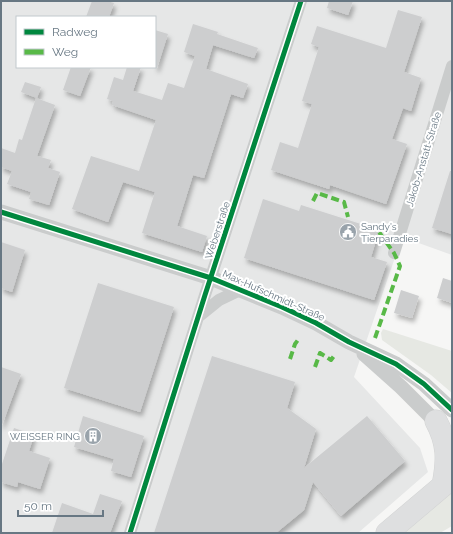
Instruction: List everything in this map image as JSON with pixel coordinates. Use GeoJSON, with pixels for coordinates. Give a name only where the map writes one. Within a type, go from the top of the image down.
{"type":"FeatureCollection","features":[{"type":"Feature","properties":{"kind":"highway"},"geometry":{"type":"LineString","coordinates":[[387,533],[448,481],[446,448],[441,430],[444,416]]}},
{"type":"Feature","properties":{"kind":"street","name":"Weberstraße"},"geometry":{"type":"LineString","coordinates":[[130,533],[300,1]]}},
{"type":"Feature","properties":{"kind":"street","name":"Jakob-Anstatt-Straße"},"geometry":{"type":"LineString","coordinates":[[394,252],[452,66]]}},
{"type":"Feature","properties":{"kind":"street","name":"Max-Hufschmidt-Straße"},"geometry":{"type":"LineString","coordinates":[[1,212],[211,278],[242,289],[312,321],[349,342],[401,386],[444,416],[452,439]]}},
{"type":"Feature","properties":{"kind":"street"},"geometry":{"type":"LineString","coordinates":[[198,317],[219,300],[242,289]]}},
{"type":"Feature","properties":{"kind":"shaded area"},"geometry":{"type":"Polygon","coordinates":[[[1,1],[452,1],[452,255],[402,237],[354,377],[420,448],[428,472],[358,533],[1,533],[1,1]]]}},
{"type":"Feature","properties":{"kind":"shaded area"},"geometry":{"type":"Polygon","coordinates":[[[383,329],[452,351],[452,393],[431,375],[382,340],[381,333],[383,329]]]}},
{"type":"Feature","properties":{"kind":"shaded area"},"geometry":{"type":"Polygon","coordinates":[[[452,484],[452,526],[440,533],[395,533],[452,484]]]}},
{"type":"Feature","properties":{"kind":"building"},"geometry":{"type":"Polygon","coordinates":[[[92,1],[107,1],[114,3],[109,16],[86,16],[92,1]]]}},
{"type":"Feature","properties":{"kind":"building"},"geometry":{"type":"Polygon","coordinates":[[[329,1],[353,1],[348,15],[327,8],[329,1]]]}},
{"type":"Feature","properties":{"kind":"building"},"geometry":{"type":"Polygon","coordinates":[[[398,10],[422,17],[404,72],[421,78],[411,111],[403,108],[392,139],[407,144],[386,204],[330,185],[329,189],[271,170],[280,142],[298,148],[312,104],[302,101],[319,47],[311,44],[317,26],[386,48],[398,10]]]}},
{"type":"Feature","properties":{"kind":"building"},"geometry":{"type":"Polygon","coordinates":[[[193,24],[258,48],[254,58],[213,45],[206,69],[248,84],[243,98],[231,94],[204,178],[193,175],[177,226],[207,236],[202,252],[142,233],[155,192],[123,182],[108,222],[72,209],[91,156],[139,171],[156,120],[112,105],[113,101],[107,99],[114,77],[123,80],[127,68],[141,68],[133,91],[162,100],[168,83],[184,88],[195,56],[184,52],[193,24]]]}},
{"type":"Feature","properties":{"kind":"building"},"geometry":{"type":"Polygon","coordinates":[[[156,30],[168,34],[156,68],[156,30]]]}},
{"type":"Feature","properties":{"kind":"building"},"geometry":{"type":"Polygon","coordinates":[[[71,68],[91,68],[80,96],[63,90],[71,68]]]}},
{"type":"Feature","properties":{"kind":"building"},"geometry":{"type":"Polygon","coordinates":[[[25,82],[41,87],[37,98],[21,92],[25,82]]]}},
{"type":"Feature","properties":{"kind":"building"},"geometry":{"type":"Polygon","coordinates":[[[36,98],[55,105],[37,156],[51,160],[48,168],[60,172],[49,205],[29,199],[31,192],[7,184],[12,171],[1,167],[1,148],[15,153],[19,139],[22,140],[36,98]]]}},
{"type":"Feature","properties":{"kind":"building"},"geometry":{"type":"Polygon","coordinates":[[[450,171],[452,171],[452,234],[432,228],[450,171]]]}},
{"type":"Feature","properties":{"kind":"building"},"geometry":{"type":"Polygon","coordinates":[[[263,199],[299,211],[301,205],[379,231],[371,257],[387,262],[374,300],[244,258],[263,199]]]}},
{"type":"Feature","properties":{"kind":"building"},"geometry":{"type":"Polygon","coordinates":[[[1,242],[25,250],[12,292],[1,288],[1,242]]]}},
{"type":"Feature","properties":{"kind":"building"},"geometry":{"type":"Polygon","coordinates":[[[443,278],[452,281],[452,303],[437,298],[443,278]]]}},
{"type":"Feature","properties":{"kind":"building"},"geometry":{"type":"Polygon","coordinates":[[[98,283],[174,307],[140,412],[64,388],[98,283]]]}},
{"type":"Feature","properties":{"kind":"building"},"geometry":{"type":"Polygon","coordinates":[[[401,290],[419,296],[412,318],[394,313],[401,290]]]}},
{"type":"Feature","properties":{"kind":"building"},"geometry":{"type":"Polygon","coordinates":[[[212,356],[295,382],[287,408],[316,429],[304,468],[367,416],[405,461],[341,516],[313,482],[304,510],[276,533],[154,533],[212,356]]]}},
{"type":"Feature","properties":{"kind":"building"},"geometry":{"type":"Polygon","coordinates":[[[1,367],[21,374],[2,425],[1,425],[1,367]]]}},
{"type":"Feature","properties":{"kind":"building"},"geometry":{"type":"Polygon","coordinates":[[[83,416],[144,436],[131,477],[111,471],[114,459],[74,447],[83,416]]]}},
{"type":"Feature","properties":{"kind":"building"},"geometry":{"type":"Polygon","coordinates":[[[14,428],[34,435],[29,451],[50,458],[40,489],[18,482],[17,487],[1,482],[1,467],[14,428]]]}},
{"type":"Feature","properties":{"kind":"building"},"geometry":{"type":"Polygon","coordinates":[[[100,494],[122,501],[110,533],[52,533],[62,503],[93,514],[100,494]]]}},
{"type":"Feature","properties":{"kind":"marked path"},"geometry":{"type":"LineString","coordinates":[[313,201],[317,193],[344,202],[348,217]]}},
{"type":"Feature","properties":{"kind":"marked path"},"geometry":{"type":"LineString","coordinates":[[375,338],[400,266],[394,253],[379,232]]}},
{"type":"Feature","properties":{"kind":"marked path"},"geometry":{"type":"LineString","coordinates":[[290,359],[295,344],[298,340]]}},
{"type":"Feature","properties":{"kind":"marked path"},"geometry":{"type":"LineString","coordinates":[[315,367],[320,353],[331,360],[334,356]]}},
{"type":"Feature","properties":{"kind":"cycle path"},"geometry":{"type":"LineString","coordinates":[[130,533],[205,295],[301,1]]}},
{"type":"Feature","properties":{"kind":"cycle path"},"geometry":{"type":"LineString","coordinates":[[1,212],[211,278],[282,307],[316,323],[349,342],[396,364],[424,384],[452,410]]}},
{"type":"Feature","properties":{"kind":"place","name":"Sandy's Tierparadies"},"geometry":{"type":"Point","coordinates":[348,232]}},
{"type":"Feature","properties":{"kind":"place","name":"WEISSER RING"},"geometry":{"type":"Point","coordinates":[93,436]}}]}
